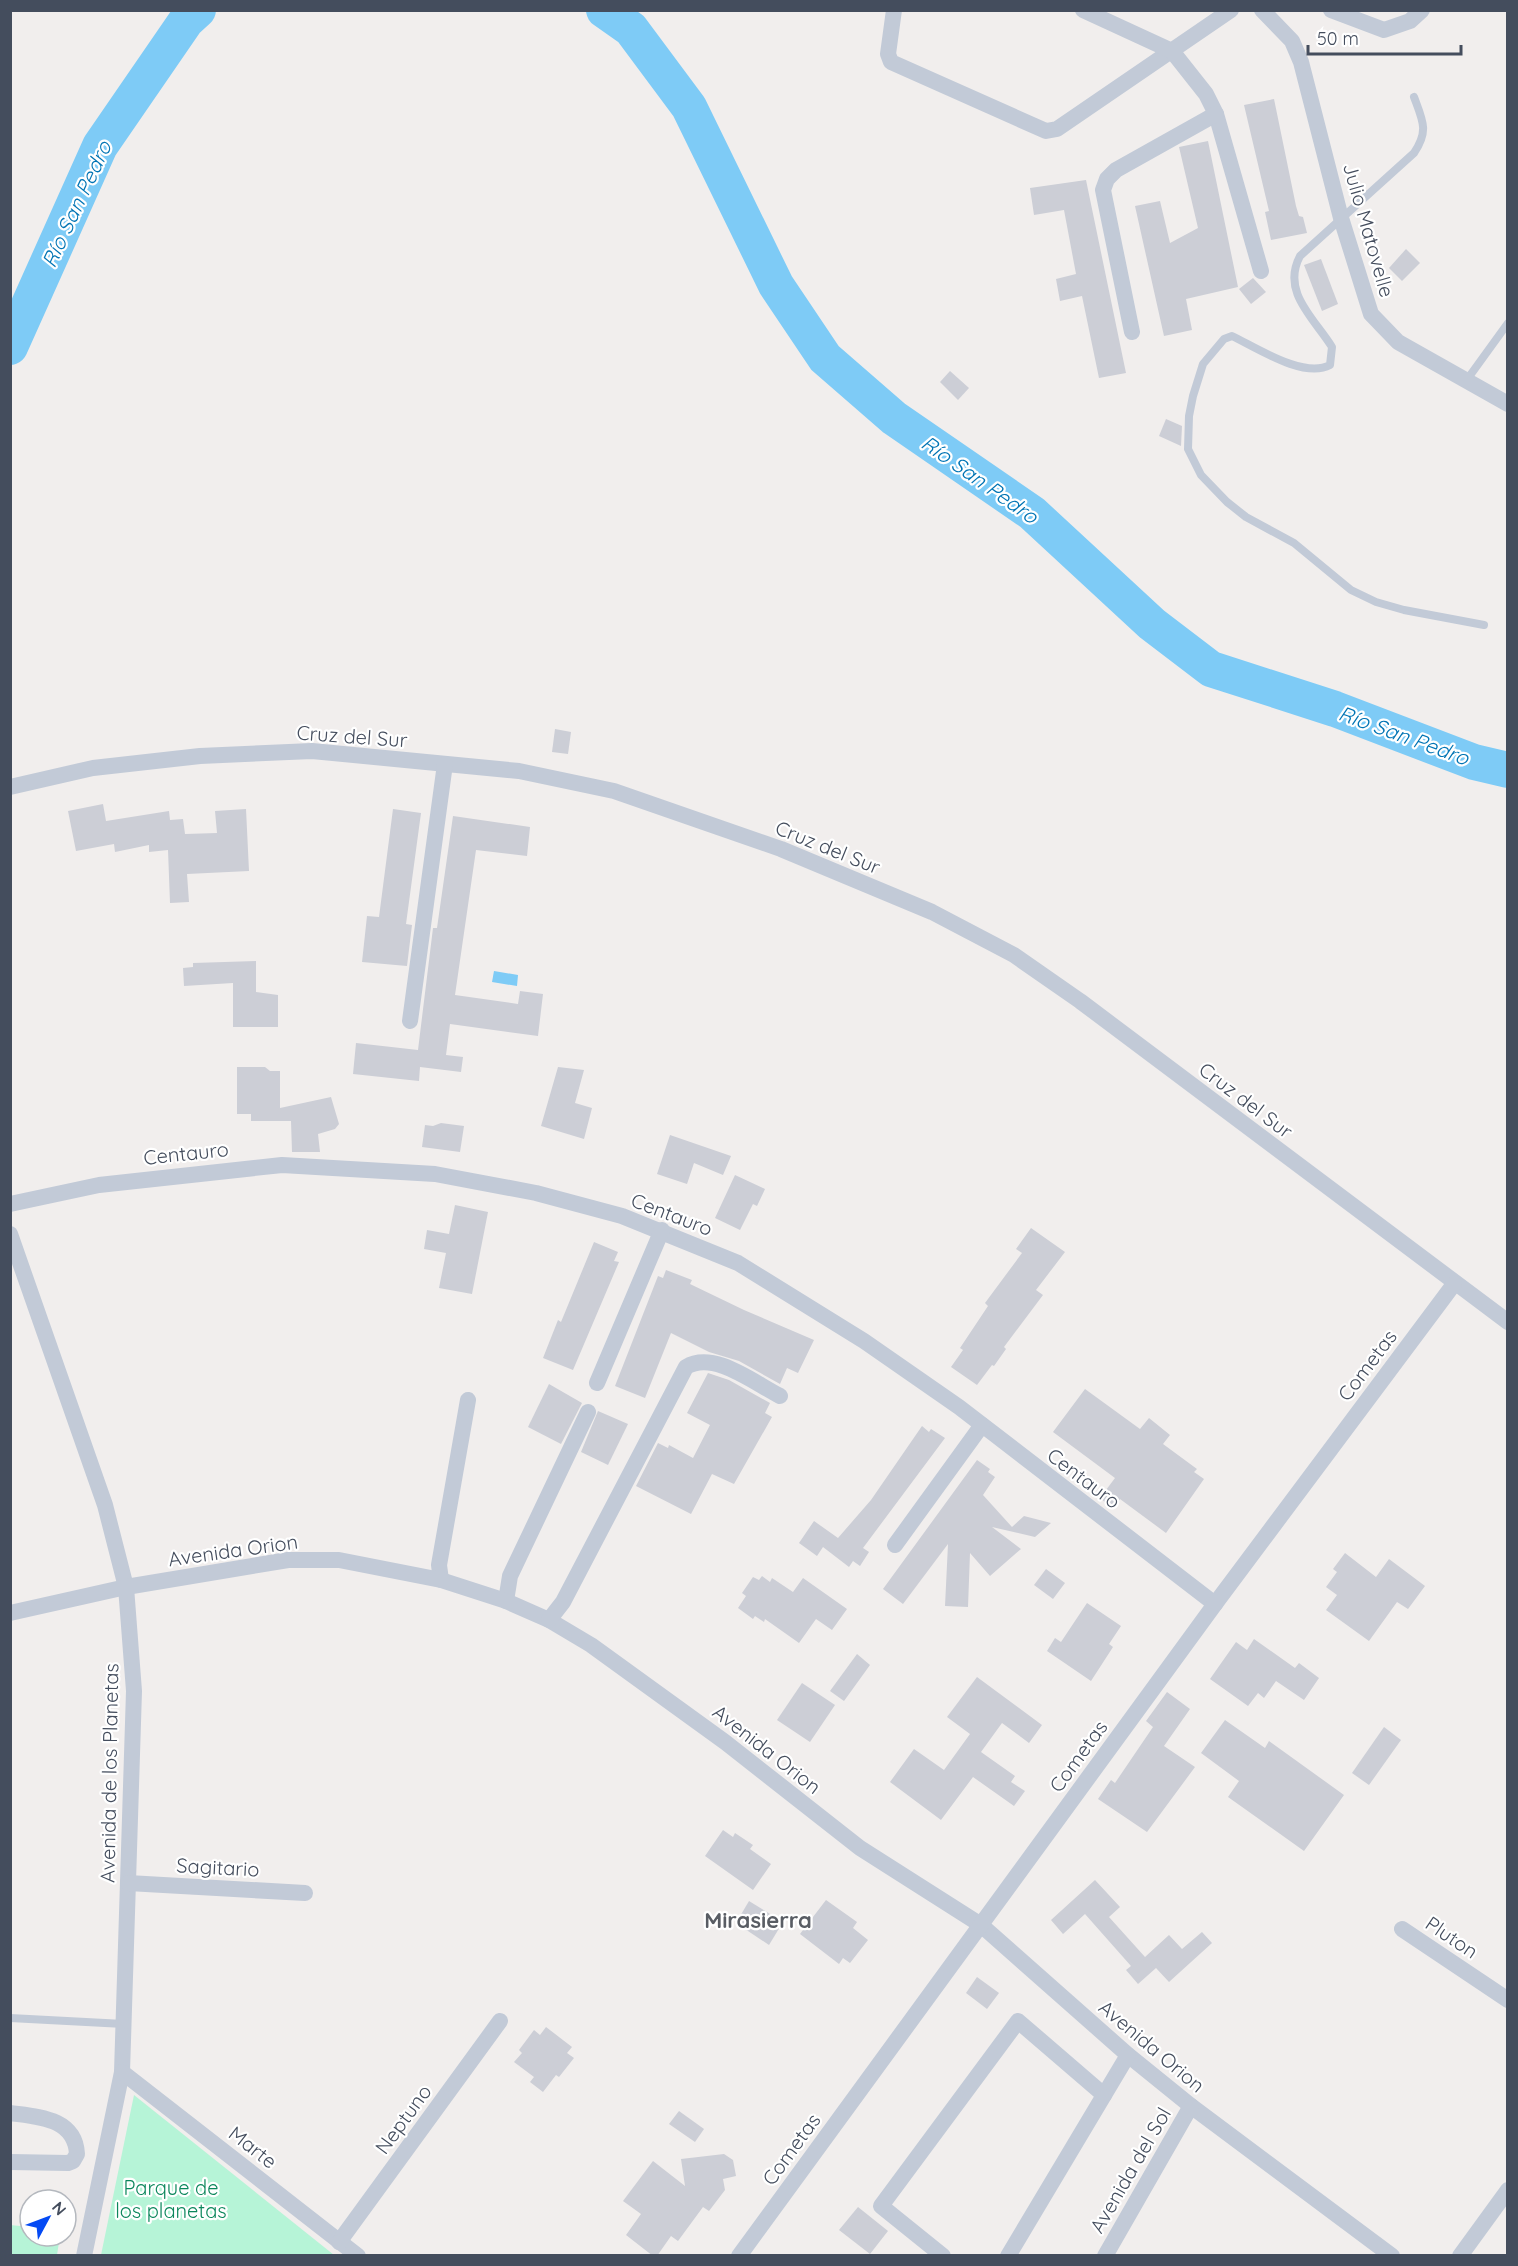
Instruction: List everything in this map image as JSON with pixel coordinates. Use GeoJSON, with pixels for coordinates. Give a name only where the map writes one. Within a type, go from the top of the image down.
{"type":"FeatureCollection","features":[{"type":"Feature","properties":{"kind":"street"},"geometry":{"type":"LineString","coordinates":[[894,10],[888,54],[891,62],[1046,131],[1057,129],[1231,10]]}},
{"type":"Feature","properties":{"kind":"street"},"geometry":{"type":"LineString","coordinates":[[1083,10],[1172,51],[1206,94],[1216,114],[1261,271]]}},
{"type":"Feature","properties":{"kind":"street","name":"Julio Matovelle"},"geometry":{"type":"LineString","coordinates":[[1262,10],[1292,41],[1301,62],[1341,218],[1371,314],[1398,342],[1508,404]]}},
{"type":"Feature","properties":{"kind":"street"},"geometry":{"type":"LineString","coordinates":[[1331,10],[1384,30],[1410,21],[1422,10]]}},
{"type":"Feature","properties":{"kind":"street"},"geometry":{"type":"LineString","coordinates":[[1132,332],[1103,190],[1107,179],[1116,170],[1216,114]]}},
{"type":"Feature","properties":{"kind":"street","name":"Cruz del Sur"},"geometry":{"type":"LineString","coordinates":[[10,787],[93,768],[200,756],[312,751],[519,771],[614,790],[781,849],[942,918],[1014,955],[1080,1001],[1454,1284],[1508,1322]]}},
{"type":"Feature","properties":{"kind":"street"},"geometry":{"type":"LineString","coordinates":[[411,1021],[445,764]]}},
{"type":"Feature","properties":{"kind":"street","name":"Centauro"},"geometry":{"type":"LineString","coordinates":[[10,1204],[99,1185],[282,1165],[435,1173],[536,1193],[622,1216],[662,1230],[738,1263],[798,1298],[864,1341],[982,1425],[1215,1604]]}},
{"type":"Feature","properties":{"kind":"street"},"geometry":{"type":"LineString","coordinates":[[597,1383],[662,1230]]}},
{"type":"Feature","properties":{"kind":"street","name":"Avenida de los Planetas"},"geometry":{"type":"LineString","coordinates":[[10,1234],[105,1505],[126,1587],[135,1691],[122,2072],[84,2256]]}},
{"type":"Feature","properties":{"kind":"street","name":"Cometas"},"geometry":{"type":"LineString","coordinates":[[739,2256],[1215,1604],[1454,1284]]}},
{"type":"Feature","properties":{"kind":"street"},"geometry":{"type":"LineString","coordinates":[[549,1620],[563,1602],[686,1367],[696,1361],[714,1362],[780,1396]]}},
{"type":"Feature","properties":{"kind":"street"},"geometry":{"type":"LineString","coordinates":[[441,1580],[440,1565],[468,1400]]}},
{"type":"Feature","properties":{"kind":"street"},"geometry":{"type":"LineString","coordinates":[[506,1601],[510,1576],[588,1412]]}},
{"type":"Feature","properties":{"kind":"street"},"geometry":{"type":"LineString","coordinates":[[895,1545],[982,1425]]}},
{"type":"Feature","properties":{"kind":"street","name":"Avenida Orion"},"geometry":{"type":"LineString","coordinates":[[10,1613],[126,1587],[288,1560],[339,1560],[441,1580],[506,1601],[549,1620],[591,1645],[725,1742],[860,1848],[981,1925],[1128,2055],[1191,2106],[1392,2256]]}},
{"type":"Feature","properties":{"kind":"street","name":"Sagitario"},"geometry":{"type":"LineString","coordinates":[[128,1883],[305,1893]]}},
{"type":"Feature","properties":{"kind":"street","name":"Pluton"},"geometry":{"type":"LineString","coordinates":[[1402,1929],[1508,2000]]}},
{"type":"Feature","properties":{"kind":"street","name":"Neptuno"},"geometry":{"type":"LineString","coordinates":[[339,2242],[500,2021]]}},
{"type":"Feature","properties":{"kind":"street"},"geometry":{"type":"LineString","coordinates":[[943,2256],[881,2206],[1018,2021],[1104,2095]]}},
{"type":"Feature","properties":{"kind":"street"},"geometry":{"type":"LineString","coordinates":[[1008,2256],[1128,2055]]}},
{"type":"Feature","properties":{"kind":"street","name":"Marte"},"geometry":{"type":"LineString","coordinates":[[122,2072],[358,2256]]}},
{"type":"Feature","properties":{"kind":"street","name":"Avenida del Sol"},"geometry":{"type":"LineString","coordinates":[[1105,2256],[1191,2106]]}},
{"type":"Feature","properties":{"kind":"street"},"geometry":{"type":"LineString","coordinates":[[10,2113],[62,2124],[74,2138],[77,2147],[77,2154],[68,2163],[10,2162]]}},
{"type":"Feature","properties":{"kind":"street"},"geometry":{"type":"LineString","coordinates":[[77,2147],[106,2151]]}},
{"type":"Feature","properties":{"kind":"street"},"geometry":{"type":"LineString","coordinates":[[1460,2256],[1508,2190]]}},
{"type":"Feature","properties":{"kind":"lane"},"geometry":{"type":"LineString","coordinates":[[1414,98],[1425,126],[1421,143],[1413,153],[1300,256],[1294,268],[1293,282],[1302,307],[1332,347],[1330,365],[1324,369],[1302,369],[1232,336],[1224,339],[1203,363],[1189,416],[1188,448],[1201,474],[1227,502],[1246,517],[1294,543],[1351,590],[1376,602],[1404,610],[1484,626]]}},
{"type":"Feature","properties":{"kind":"lane"},"geometry":{"type":"LineString","coordinates":[[1466,382],[1508,323]]}},
{"type":"Feature","properties":{"kind":"lane"},"geometry":{"type":"LineString","coordinates":[[10,2018],[124,2024]]}},
{"type":"Feature","properties":{"kind":"green space","name":"Parque de los planetas"},"geometry":{"type":"Polygon","coordinates":[[[134,2095],[334,2255],[101,2255],[134,2095]]]}},
{"type":"Feature","properties":{"kind":"green space"},"geometry":{"type":"Polygon","coordinates":[[[10,2225],[18,2226],[18,2248],[58,2248],[57,2255],[11,2255],[10,2225]]]}},
{"type":"Feature","properties":{"kind":"water"},"geometry":{"type":"Polygon","coordinates":[[[494,971],[518,975],[517,986],[492,982],[494,971]]]}},
{"type":"Feature","properties":{"kind":"building"},"geometry":{"type":"Polygon","coordinates":[[[1274,99],[1296,206],[1299,216],[1303,217],[1307,233],[1271,240],[1265,212],[1269,211],[1244,105],[1274,99]]]}},
{"type":"Feature","properties":{"kind":"building"},"geometry":{"type":"Polygon","coordinates":[[[1208,141],[1238,287],[1186,299],[1192,330],[1164,336],[1135,206],[1160,201],[1170,243],[1198,228],[1179,147],[1208,141]]]}},
{"type":"Feature","properties":{"kind":"building"},"geometry":{"type":"Polygon","coordinates":[[[1086,180],[1126,373],[1099,378],[1082,296],[1060,301],[1056,279],[1076,274],[1064,210],[1034,215],[1030,188],[1086,180]]]}},
{"type":"Feature","properties":{"kind":"building"},"geometry":{"type":"Polygon","coordinates":[[[1406,249],[1420,263],[1402,281],[1389,268],[1406,249]]]}},
{"type":"Feature","properties":{"kind":"building"},"geometry":{"type":"Polygon","coordinates":[[[1321,259],[1338,304],[1322,311],[1304,265],[1321,259]]]}},
{"type":"Feature","properties":{"kind":"building"},"geometry":{"type":"Polygon","coordinates":[[[1253,278],[1266,292],[1251,304],[1239,289],[1253,278]]]}},
{"type":"Feature","properties":{"kind":"building"},"geometry":{"type":"Polygon","coordinates":[[[950,371],[969,388],[958,400],[940,382],[950,371]]]}},
{"type":"Feature","properties":{"kind":"building"},"geometry":{"type":"Polygon","coordinates":[[[1166,419],[1182,426],[1181,446],[1159,436],[1166,419]]]}},
{"type":"Feature","properties":{"kind":"building"},"geometry":{"type":"Polygon","coordinates":[[[555,729],[571,732],[568,754],[552,752],[555,729]]]}},
{"type":"Feature","properties":{"kind":"building"},"geometry":{"type":"Polygon","coordinates":[[[103,804],[106,821],[169,811],[170,820],[183,819],[185,834],[217,833],[215,811],[246,809],[249,871],[187,874],[189,902],[170,903],[168,850],[149,852],[149,845],[115,852],[114,844],[76,851],[68,811],[103,804]]]}},
{"type":"Feature","properties":{"kind":"building"},"geometry":{"type":"Polygon","coordinates":[[[393,809],[421,813],[406,924],[412,925],[407,966],[362,962],[367,916],[379,917],[393,809]]]}},
{"type":"Feature","properties":{"kind":"building"},"geometry":{"type":"Polygon","coordinates":[[[453,816],[530,827],[527,856],[476,850],[455,995],[518,1004],[520,991],[543,994],[538,1036],[450,1024],[446,1055],[463,1057],[461,1072],[420,1067],[419,1081],[353,1074],[356,1043],[418,1050],[433,928],[437,928],[453,816]]]}},
{"type":"Feature","properties":{"kind":"building"},"geometry":{"type":"Polygon","coordinates":[[[256,961],[256,992],[278,995],[278,1027],[233,1027],[233,983],[184,986],[183,968],[193,967],[193,963],[256,961]]]}},
{"type":"Feature","properties":{"kind":"building"},"geometry":{"type":"Polygon","coordinates":[[[237,1067],[265,1067],[270,1071],[280,1071],[280,1108],[331,1097],[339,1124],[335,1129],[318,1134],[320,1152],[292,1152],[291,1121],[251,1121],[251,1114],[237,1114],[237,1067]]]}},
{"type":"Feature","properties":{"kind":"building"},"geometry":{"type":"Polygon","coordinates":[[[558,1067],[584,1070],[575,1103],[592,1108],[584,1139],[541,1126],[558,1067]]]}},
{"type":"Feature","properties":{"kind":"building"},"geometry":{"type":"Polygon","coordinates":[[[441,1123],[464,1126],[460,1152],[422,1147],[425,1125],[433,1126],[441,1123]]]}},
{"type":"Feature","properties":{"kind":"building"},"geometry":{"type":"Polygon","coordinates":[[[670,1135],[731,1156],[723,1175],[694,1163],[687,1184],[657,1174],[670,1135]]]}},
{"type":"Feature","properties":{"kind":"building"},"geometry":{"type":"Polygon","coordinates":[[[735,1175],[765,1189],[757,1206],[753,1204],[740,1230],[715,1218],[735,1175]]]}},
{"type":"Feature","properties":{"kind":"building"},"geometry":{"type":"Polygon","coordinates":[[[455,1205],[488,1212],[472,1294],[439,1288],[446,1253],[424,1249],[427,1230],[449,1234],[455,1205]]]}},
{"type":"Feature","properties":{"kind":"building"},"geometry":{"type":"Polygon","coordinates":[[[1031,1228],[1065,1252],[1036,1290],[1043,1295],[1004,1347],[1006,1349],[994,1366],[992,1365],[977,1385],[951,1367],[963,1350],[960,1348],[988,1306],[985,1303],[1022,1253],[1016,1249],[1031,1228]]]}},
{"type":"Feature","properties":{"kind":"building"},"geometry":{"type":"Polygon","coordinates":[[[594,1242],[618,1252],[614,1261],[619,1262],[573,1370],[543,1358],[558,1320],[561,1322],[594,1242]]]}},
{"type":"Feature","properties":{"kind":"building"},"geometry":{"type":"Polygon","coordinates":[[[666,1270],[692,1280],[690,1284],[744,1310],[814,1340],[798,1373],[787,1368],[780,1384],[739,1361],[709,1352],[671,1333],[645,1398],[615,1386],[658,1276],[663,1278],[666,1270]]]}},
{"type":"Feature","properties":{"kind":"building"},"geometry":{"type":"Polygon","coordinates":[[[708,1373],[729,1380],[770,1403],[765,1413],[772,1417],[734,1484],[712,1474],[691,1514],[636,1486],[658,1443],[668,1448],[669,1445],[693,1458],[710,1425],[687,1413],[708,1373]]]}},
{"type":"Feature","properties":{"kind":"building"},"geometry":{"type":"Polygon","coordinates":[[[549,1384],[582,1403],[561,1444],[528,1427],[549,1384]]]}},
{"type":"Feature","properties":{"kind":"building"},"geometry":{"type":"Polygon","coordinates":[[[1085,1389],[1140,1429],[1149,1418],[1170,1435],[1163,1444],[1197,1469],[1194,1472],[1204,1479],[1166,1533],[1120,1499],[1113,1509],[1100,1498],[1115,1478],[1053,1432],[1085,1389]]]}},
{"type":"Feature","properties":{"kind":"building"},"geometry":{"type":"Polygon","coordinates":[[[598,1411],[628,1424],[608,1465],[581,1452],[598,1411]]]}},
{"type":"Feature","properties":{"kind":"building"},"geometry":{"type":"Polygon","coordinates":[[[922,1426],[929,1432],[931,1429],[945,1438],[863,1548],[869,1552],[860,1566],[853,1561],[849,1567],[823,1547],[817,1556],[799,1543],[814,1521],[838,1538],[871,1500],[922,1426]]]}},
{"type":"Feature","properties":{"kind":"building"},"geometry":{"type":"Polygon","coordinates":[[[977,1460],[990,1469],[988,1472],[995,1477],[983,1495],[1012,1527],[1024,1516],[1051,1523],[1035,1537],[992,1527],[1021,1549],[990,1576],[970,1553],[968,1607],[945,1606],[948,1544],[903,1604],[883,1589],[977,1460]]]}},
{"type":"Feature","properties":{"kind":"building"},"geometry":{"type":"Polygon","coordinates":[[[1345,1553],[1376,1577],[1389,1559],[1425,1586],[1408,1609],[1397,1602],[1369,1641],[1326,1610],[1337,1595],[1326,1587],[1337,1572],[1333,1569],[1345,1553]]]}},
{"type":"Feature","properties":{"kind":"building"},"geometry":{"type":"Polygon","coordinates":[[[1046,1569],[1065,1583],[1053,1599],[1034,1585],[1046,1569]]]}},
{"type":"Feature","properties":{"kind":"building"},"geometry":{"type":"Polygon","coordinates":[[[762,1576],[770,1582],[772,1578],[793,1592],[803,1578],[847,1609],[832,1630],[816,1619],[799,1643],[765,1619],[764,1622],[755,1616],[753,1619],[738,1608],[746,1596],[742,1593],[753,1577],[759,1580],[762,1576]]]}},
{"type":"Feature","properties":{"kind":"building"},"geometry":{"type":"Polygon","coordinates":[[[1087,1603],[1121,1626],[1109,1644],[1113,1647],[1091,1681],[1047,1651],[1055,1638],[1061,1642],[1087,1603]]]}},
{"type":"Feature","properties":{"kind":"building"},"geometry":{"type":"Polygon","coordinates":[[[1254,1639],[1295,1668],[1299,1663],[1319,1678],[1304,1700],[1276,1681],[1264,1698],[1258,1693],[1248,1706],[1210,1679],[1236,1642],[1247,1650],[1254,1639]]]}},
{"type":"Feature","properties":{"kind":"building"},"geometry":{"type":"Polygon","coordinates":[[[857,1654],[870,1665],[844,1701],[830,1691],[857,1654]]]}},
{"type":"Feature","properties":{"kind":"building"},"geometry":{"type":"Polygon","coordinates":[[[977,1677],[1042,1725],[1029,1743],[1002,1723],[981,1752],[1015,1776],[1011,1782],[1025,1791],[1014,1806],[973,1777],[941,1820],[890,1782],[914,1749],[944,1770],[970,1734],[947,1717],[977,1677]]]}},
{"type":"Feature","properties":{"kind":"building"},"geometry":{"type":"Polygon","coordinates":[[[802,1683],[835,1705],[810,1742],[777,1720],[802,1683]]]}},
{"type":"Feature","properties":{"kind":"building"},"geometry":{"type":"Polygon","coordinates":[[[1167,1692],[1190,1709],[1164,1746],[1195,1767],[1147,1832],[1098,1799],[1111,1780],[1115,1783],[1153,1727],[1146,1721],[1167,1692]]]}},
{"type":"Feature","properties":{"kind":"building"},"geometry":{"type":"Polygon","coordinates":[[[1225,1720],[1265,1748],[1269,1741],[1344,1795],[1304,1851],[1228,1797],[1239,1781],[1201,1753],[1225,1720]]]}},
{"type":"Feature","properties":{"kind":"building"},"geometry":{"type":"Polygon","coordinates":[[[1384,1727],[1401,1740],[1369,1785],[1352,1773],[1384,1727]]]}},
{"type":"Feature","properties":{"kind":"building"},"geometry":{"type":"Polygon","coordinates":[[[723,1830],[733,1837],[735,1833],[753,1845],[750,1849],[771,1864],[753,1890],[705,1856],[723,1830]]]}},
{"type":"Feature","properties":{"kind":"building"},"geometry":{"type":"Polygon","coordinates":[[[1095,1880],[1120,1907],[1109,1917],[1145,1957],[1169,1935],[1182,1949],[1202,1932],[1212,1943],[1169,1982],[1156,1968],[1138,1984],[1126,1970],[1131,1966],[1085,1914],[1063,1934],[1051,1920],[1095,1880]]]}},
{"type":"Feature","properties":{"kind":"building"},"geometry":{"type":"Polygon","coordinates":[[[826,1900],[857,1922],[853,1928],[868,1940],[850,1963],[843,1958],[839,1964],[800,1934],[826,1900]]]}},
{"type":"Feature","properties":{"kind":"building"},"geometry":{"type":"Polygon","coordinates":[[[749,1901],[783,1922],[769,1945],[736,1923],[749,1901]]]}},
{"type":"Feature","properties":{"kind":"building"},"geometry":{"type":"Polygon","coordinates":[[[977,1977],[999,1993],[987,2009],[966,1993],[977,1977]]]}},
{"type":"Feature","properties":{"kind":"building"},"geometry":{"type":"Polygon","coordinates":[[[546,2027],[572,2047],[567,2053],[574,2058],[559,2077],[556,2075],[543,2092],[530,2082],[534,2077],[514,2062],[522,2053],[519,2050],[534,2030],[540,2035],[546,2027]]]}},
{"type":"Feature","properties":{"kind":"building"},"geometry":{"type":"Polygon","coordinates":[[[679,2111],[704,2129],[695,2142],[669,2124],[679,2111]]]}},
{"type":"Feature","properties":{"kind":"building"},"geometry":{"type":"Polygon","coordinates":[[[724,2154],[733,2160],[736,2176],[723,2179],[725,2190],[709,2211],[703,2207],[678,2241],[671,2236],[657,2256],[653,2256],[626,2235],[641,2214],[623,2201],[653,2161],[685,2186],[681,2159],[724,2154]]]}},
{"type":"Feature","properties":{"kind":"building"},"geometry":{"type":"Polygon","coordinates":[[[858,2207],[888,2231],[870,2254],[839,2230],[858,2207]]]}},
{"type":"Feature","properties":{"kind":"waterway","name":"Río San Pedro"},"geometry":{"type":"LineString","coordinates":[[10,347],[100,146],[186,21],[198,10]]}},
{"type":"Feature","properties":{"kind":"waterway","name":"Río San Pedro"},"geometry":{"type":"LineString","coordinates":[[604,10],[631,29],[689,107],[776,285],[825,358],[894,418],[1032,513],[1152,624],[1211,669],[1335,709],[1474,762],[1508,770]]}},
{"type":"Feature","properties":{"kind":"district","name":"Mirasierra"},"geometry":{"type":"Point","coordinates":[758,1920]}}]}
